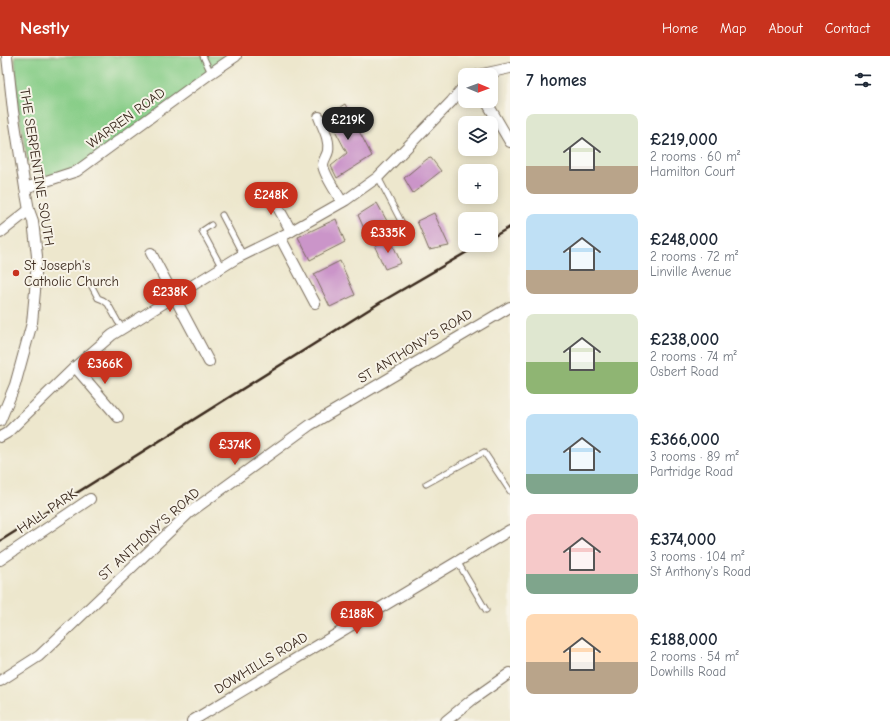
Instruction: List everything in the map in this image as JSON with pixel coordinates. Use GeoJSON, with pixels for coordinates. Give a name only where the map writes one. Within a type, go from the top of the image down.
{"type":"FeatureCollection","features":[{"type":"Feature","properties":{"kind":"street","name":"THE SERPENTINE SOUTH"},"geometry":{"type":"LineString","coordinates":[[0,421],[15,385],[32,323],[37,256],[33,221],[29,210],[12,111],[7,56]]}},
{"type":"Feature","properties":{"kind":"street","name":"WARREN ROAD"},"geometry":{"type":"LineString","coordinates":[[25,188],[77,171],[236,56]]}},
{"type":"Feature","properties":{"kind":"street"},"geometry":{"type":"LineString","coordinates":[[498,71],[510,68]]}},
{"type":"Feature","properties":{"kind":"street"},"geometry":{"type":"LineString","coordinates":[[0,437],[112,334],[243,255],[292,231],[342,202],[378,177],[458,94]]}},
{"type":"Feature","properties":{"kind":"street"},"geometry":{"type":"LineString","coordinates":[[490,108],[510,142]]}},
{"type":"Feature","properties":{"kind":"street"},"geometry":{"type":"LineString","coordinates":[[319,117],[328,140],[328,152],[323,164],[324,171],[342,202]]}},
{"type":"Feature","properties":{"kind":"street"},"geometry":{"type":"LineString","coordinates":[[269,191],[292,231]]}},
{"type":"Feature","properties":{"kind":"street"},"geometry":{"type":"LineString","coordinates":[[0,233],[29,210]]}},
{"type":"Feature","properties":{"kind":"street"},"geometry":{"type":"LineString","coordinates":[[280,237],[315,303]]}},
{"type":"Feature","properties":{"kind":"street"},"geometry":{"type":"LineString","coordinates":[[151,253],[209,362]]}},
{"type":"Feature","properties":{"kind":"street","name":"ST ANTHONY'S ROAD"},"geometry":{"type":"LineString","coordinates":[[0,681],[39,656],[189,513],[310,425],[510,307]]}},
{"type":"Feature","properties":{"kind":"street"},"geometry":{"type":"LineString","coordinates":[[75,367],[118,417]]}},
{"type":"Feature","properties":{"kind":"street","name":"HALL PARK"},"geometry":{"type":"LineString","coordinates":[[0,560],[90,499]]}},
{"type":"Feature","properties":{"kind":"street","name":"DOWHILLS ROAD"},"geometry":{"type":"LineString","coordinates":[[192,721],[510,530]]}},
{"type":"Feature","properties":{"kind":"street"},"geometry":{"type":"LineString","coordinates":[[446,721],[472,699],[510,673]]}},
{"type":"Feature","properties":{"kind":"lane"},"geometry":{"type":"LineString","coordinates":[[203,56],[211,73]]}},
{"type":"Feature","properties":{"kind":"lane"},"geometry":{"type":"LineString","coordinates":[[378,177],[403,225]]}},
{"type":"Feature","properties":{"kind":"lane"},"geometry":{"type":"LineString","coordinates":[[222,215],[243,255]]}},
{"type":"Feature","properties":{"kind":"lane"},"geometry":{"type":"LineString","coordinates":[[211,225],[202,231],[222,268]]}},
{"type":"Feature","properties":{"kind":"lane"},"geometry":{"type":"LineString","coordinates":[[89,280],[98,298],[108,304],[123,328]]}},
{"type":"Feature","properties":{"kind":"lane"},"geometry":{"type":"LineString","coordinates":[[426,484],[484,452],[510,491]]}},
{"type":"Feature","properties":{"kind":"lane"},"geometry":{"type":"LineString","coordinates":[[457,562],[486,610]]}},
{"type":"Feature","properties":{"kind":"green space"},"geometry":{"type":"Polygon","coordinates":[[[15,56],[238,56],[77,171],[47,181],[28,161],[18,109],[15,56]]]}},
{"type":"Feature","properties":{"kind":"building"},"geometry":{"type":"Polygon","coordinates":[[[345,104],[372,156],[337,178],[331,166],[347,153],[327,115],[345,104]]]}},
{"type":"Feature","properties":{"kind":"building"},"geometry":{"type":"Polygon","coordinates":[[[431,158],[441,171],[413,193],[404,178],[427,159],[431,158]]]}},
{"type":"Feature","properties":{"kind":"building"},"geometry":{"type":"Polygon","coordinates":[[[377,203],[387,221],[366,233],[358,215],[377,203]]]}},
{"type":"Feature","properties":{"kind":"building"},"geometry":{"type":"Polygon","coordinates":[[[434,213],[449,246],[429,250],[417,221],[434,213]]]}},
{"type":"Feature","properties":{"kind":"building"},"geometry":{"type":"Polygon","coordinates":[[[336,219],[345,242],[310,260],[298,237],[336,219]]]}},
{"type":"Feature","properties":{"kind":"building"},"geometry":{"type":"Polygon","coordinates":[[[390,238],[401,263],[385,269],[375,247],[390,238]]]}},
{"type":"Feature","properties":{"kind":"building"},"geometry":{"type":"Polygon","coordinates":[[[340,261],[355,295],[330,307],[314,274],[340,261]]]}},
{"type":"Feature","properties":{"kind":"railway"},"geometry":{"type":"LineString","coordinates":[[498,234],[510,227]]}},
{"type":"Feature","properties":{"kind":"railway"},"geometry":{"type":"LineString","coordinates":[[0,541],[381,302],[467,252]]}},
{"type":"Feature","properties":{"kind":"place","name":"St Joseph's Catholic Church"},"geometry":{"type":"Point","coordinates":[16,273]}}]}
